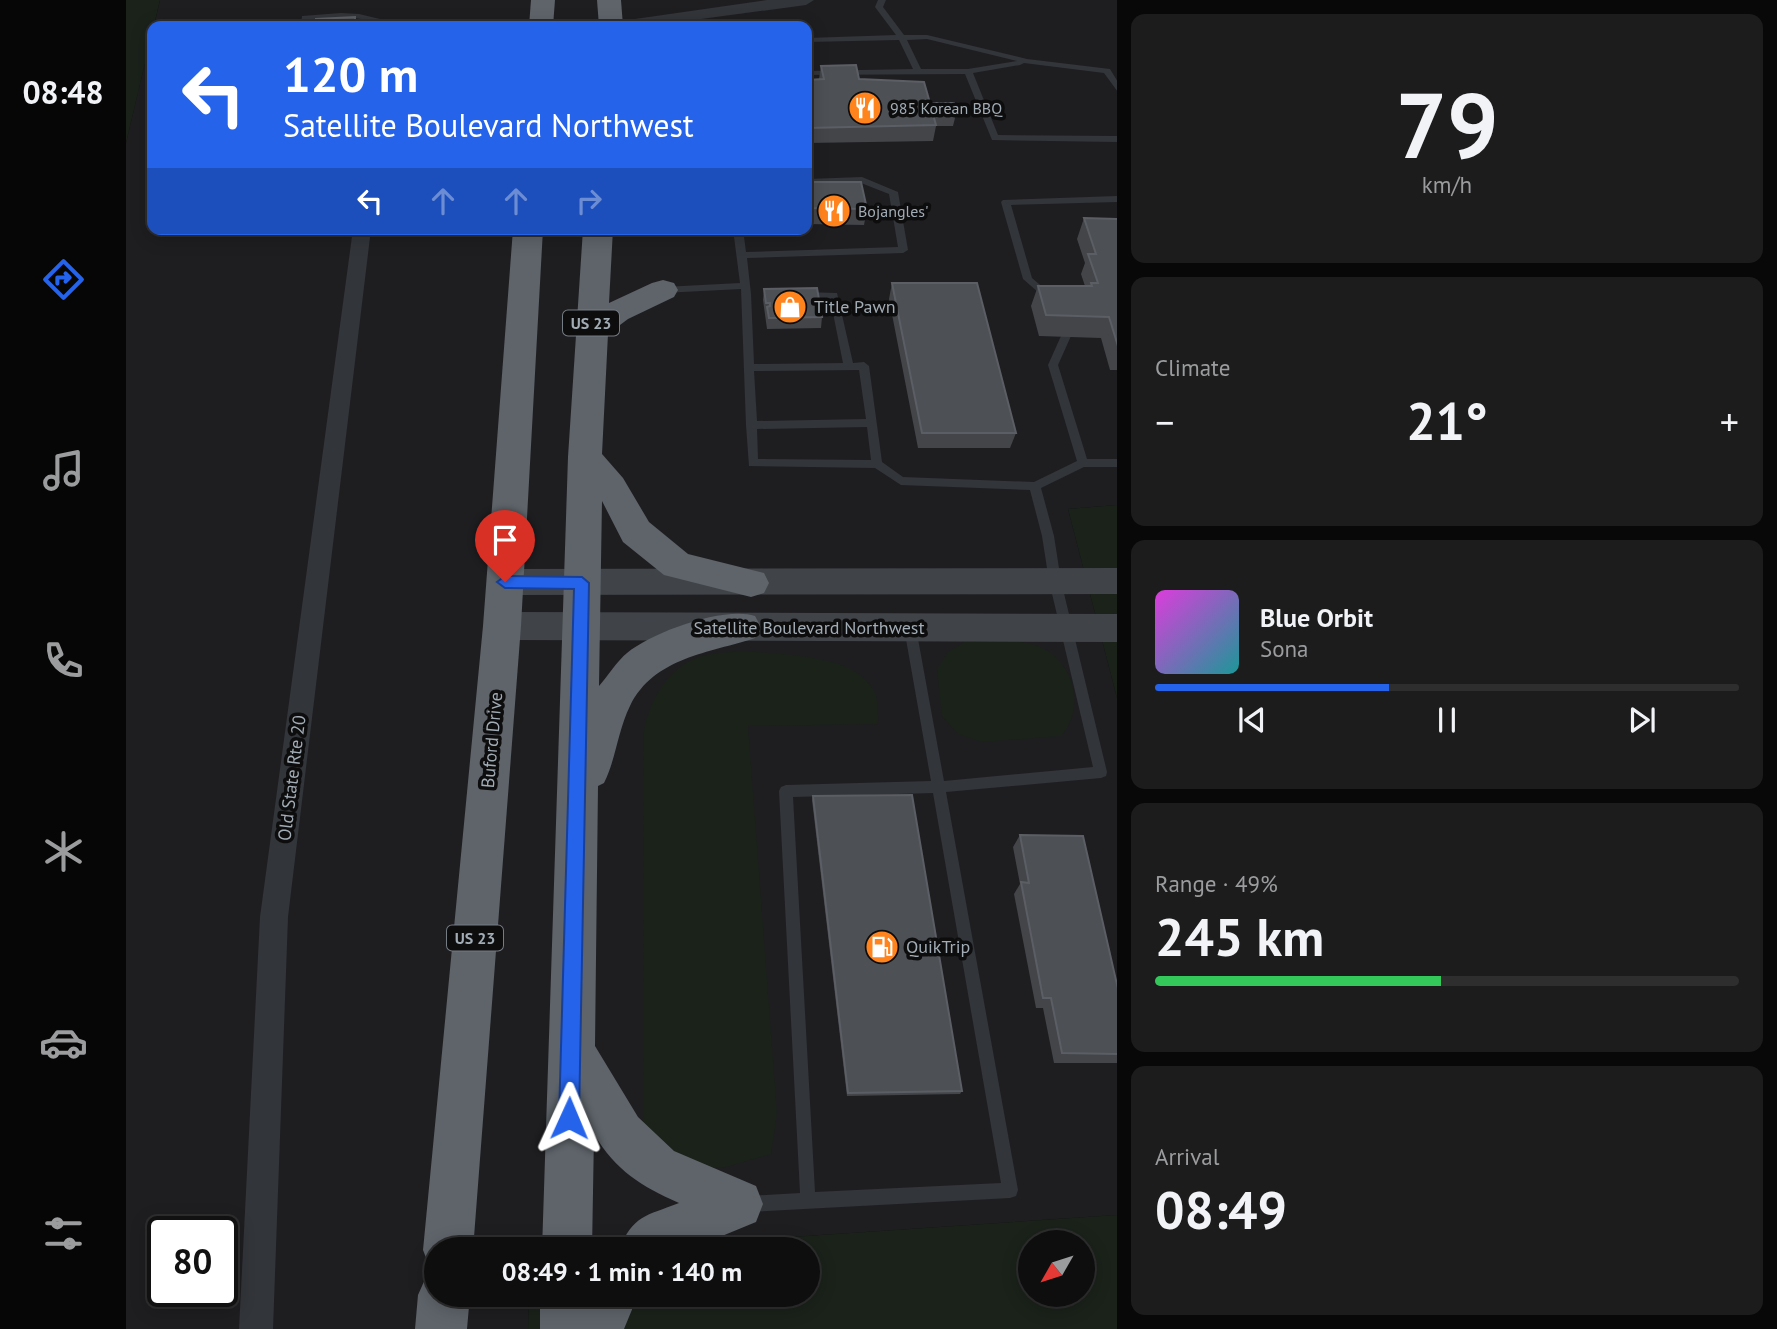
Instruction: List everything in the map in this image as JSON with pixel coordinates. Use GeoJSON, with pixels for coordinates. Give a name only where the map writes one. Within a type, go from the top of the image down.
{"type":"FeatureCollection","features":[{"type":"Feature","properties":{"kind":"highway"},"geometry":{"type":"LineString","coordinates":[[541,21],[543,0]]}},
{"type":"Feature","properties":{"kind":"highway","name":"Buford Drive"},"geometry":{"type":"LineString","coordinates":[[449,1237],[502,626],[528,235]]}},
{"type":"Feature","properties":{"kind":"highway"},"geometry":{"type":"LineString","coordinates":[[612,257],[663,290]]}},
{"type":"Feature","properties":{"kind":"highway","name":"US 23"},"geometry":{"type":"LineString","coordinates":[[567,1237],[585,457],[591,331],[612,257]]}},
{"type":"Feature","properties":{"kind":"highway"},"geometry":{"type":"LineString","coordinates":[[591,331],[617,312],[663,290]]}},
{"type":"Feature","properties":{"kind":"highway"},"geometry":{"type":"LineString","coordinates":[[585,457],[611,487],[636,532],[677,565],[751,583]]}},
{"type":"Feature","properties":{"kind":"highway"},"geometry":{"type":"LineString","coordinates":[[576,813],[613,698],[641,664],[685,640],[741,627]]}},
{"type":"Feature","properties":{"kind":"highway"},"geometry":{"type":"LineString","coordinates":[[570,1049],[621,1135],[657,1168],[738,1204]]}},
{"type":"Feature","properties":{"kind":"highway"},"geometry":{"type":"LineString","coordinates":[[656,1237],[738,1204]]}},
{"type":"Feature","properties":{"kind":"highway"},"geometry":{"type":"LineString","coordinates":[[441,1329],[443,1307]]}},
{"type":"Feature","properties":{"kind":"highway"},"geometry":{"type":"LineString","coordinates":[[566,1307],[566,1329]]}},
{"type":"Feature","properties":{"kind":"highway"},"geometry":{"type":"LineString","coordinates":[[597,1329],[607,1307]]}},
{"type":"Feature","properties":{"kind":"main road"},"geometry":{"type":"LineString","coordinates":[[505,582],[1117,581]]}},
{"type":"Feature","properties":{"kind":"main road","name":"Satellite Boulevard Northwest"},"geometry":{"type":"LineString","coordinates":[[502,626],[1117,628]]}},
{"type":"Feature","properties":{"kind":"street"},"geometry":{"type":"LineString","coordinates":[[653,21],[806,0]]}},
{"type":"Feature","properties":{"kind":"street","name":"Old State Rte 20"},"geometry":{"type":"LineString","coordinates":[[256,1329],[274,917],[361,235]]}},
{"type":"Feature","properties":{"kind":"lane"},"geometry":{"type":"LineString","coordinates":[[882,0],[879,7],[902,38],[918,71]]}},
{"type":"Feature","properties":{"kind":"lane"},"geometry":{"type":"LineString","coordinates":[[305,21],[305,18],[342,14],[365,16],[377,21]]}},
{"type":"Feature","properties":{"kind":"lane"},"geometry":{"type":"LineString","coordinates":[[812,40],[927,37],[1027,61],[1107,71],[1117,90]]}},
{"type":"Feature","properties":{"kind":"lane"},"geometry":{"type":"LineString","coordinates":[[812,73],[968,71],[1027,61]]}},
{"type":"Feature","properties":{"kind":"lane"},"geometry":{"type":"LineString","coordinates":[[968,71],[995,138],[1117,139]]}},
{"type":"Feature","properties":{"kind":"lane"},"geometry":{"type":"LineString","coordinates":[[742,255],[903,250],[892,192],[862,180],[812,182]]}},
{"type":"Feature","properties":{"kind":"lane"},"geometry":{"type":"LineString","coordinates":[[1083,463],[1053,365],[1066,336],[1053,300],[1028,279],[1006,202],[1117,199]]}},
{"type":"Feature","properties":{"kind":"lane"},"geometry":{"type":"LineString","coordinates":[[739,235],[746,290],[753,463],[877,464],[901,481],[1035,486],[1083,463],[1117,463]]}},
{"type":"Feature","properties":{"kind":"lane"},"geometry":{"type":"LineString","coordinates":[[663,290],[746,290],[758,295]]}},
{"type":"Feature","properties":{"kind":"lane"},"geometry":{"type":"LineString","coordinates":[[796,295],[834,295],[849,366]]}},
{"type":"Feature","properties":{"kind":"lane"},"geometry":{"type":"LineString","coordinates":[[749,368],[864,366],[877,464]]}},
{"type":"Feature","properties":{"kind":"lane"},"geometry":{"type":"LineString","coordinates":[[751,425],[872,424]]}},
{"type":"Feature","properties":{"kind":"lane"},"geometry":{"type":"LineString","coordinates":[[808,1200],[786,791],[938,787],[1101,772],[1035,486]]}},
{"type":"Feature","properties":{"kind":"lane"},"geometry":{"type":"LineString","coordinates":[[738,1204],[1010,1190],[910,628]]}},
{"type":"Feature","properties":{"kind":"shaded area"},"geometry":{"type":"Polygon","coordinates":[[[126,0],[160,0],[155,21],[147,21],[147,55],[126,143],[126,0]]]}},
{"type":"Feature","properties":{"kind":"shaded area"},"geometry":{"type":"Polygon","coordinates":[[[160,0],[1117,0],[1117,505],[1068,509],[1117,698],[1117,1215],[792,1237],[424,1237],[424,1307],[529,1307],[528,1329],[126,1329],[126,143],[147,53],[147,235],[812,235],[812,21],[155,21],[160,0]]]}},
{"type":"Feature","properties":{"kind":"shaded area"},"geometry":{"type":"Polygon","coordinates":[[[1117,505],[1117,698],[1068,509],[1117,505]]]}},
{"type":"Feature","properties":{"kind":"shaded area"},"geometry":{"type":"Polygon","coordinates":[[[1011,641],[1048,651],[1065,669],[1074,691],[1074,703],[1073,715],[1061,736],[982,742],[958,734],[942,716],[937,669],[948,652],[965,642],[1011,641]]]}},
{"type":"Feature","properties":{"kind":"shaded area"},"geometry":{"type":"Polygon","coordinates":[[[746,651],[814,658],[861,675],[874,690],[878,704],[878,724],[748,726],[777,1114],[771,1154],[722,1168],[688,1167],[643,1124],[644,731],[657,694],[664,683],[683,665],[707,655],[746,651]]]}},
{"type":"Feature","properties":{"kind":"shaded area"},"geometry":{"type":"Polygon","coordinates":[[[1117,1215],[1117,1329],[528,1329],[529,1307],[820,1307],[820,1237],[792,1237],[1117,1215]]]}},
{"type":"Feature","properties":{"kind":"building"},"geometry":{"type":"Polygon","coordinates":[[[355,17],[355,21],[316,21],[355,17]]]}},
{"type":"Feature","properties":{"kind":"building","name":"985 Korean BBQ"},"geometry":{"type":"Polygon","coordinates":[[[856,65],[859,79],[924,82],[930,103],[954,103],[957,110],[932,111],[936,125],[812,128],[812,80],[824,79],[821,66],[856,65]]]}},
{"type":"Feature","properties":{"kind":"building"},"geometry":{"type":"Polygon","coordinates":[[[812,182],[861,182],[867,209],[812,208],[812,182]]]}},
{"type":"Feature","properties":{"kind":"building"},"geometry":{"type":"Polygon","coordinates":[[[1084,218],[1117,219],[1117,343],[1109,317],[1046,315],[1038,286],[1092,286],[1091,283],[1098,283],[1088,254],[1096,254],[1084,218]]]}},
{"type":"Feature","properties":{"kind":"building"},"geometry":{"type":"Polygon","coordinates":[[[892,283],[977,283],[1016,433],[922,433],[892,283]]]}},
{"type":"Feature","properties":{"kind":"building"},"geometry":{"type":"Polygon","coordinates":[[[817,288],[822,317],[769,318],[767,307],[770,303],[766,303],[764,289],[817,288]]]}},
{"type":"Feature","properties":{"kind":"building","name":"QuikTrip"},"geometry":{"type":"Polygon","coordinates":[[[912,795],[962,1091],[848,1093],[813,796],[912,795]]]}},
{"type":"Feature","properties":{"kind":"building"},"geometry":{"type":"Polygon","coordinates":[[[1020,835],[1083,836],[1117,985],[1117,1054],[1062,1053],[1051,998],[1043,998],[1021,882],[1029,883],[1020,835]]]}},
{"type":"Feature","properties":{"kind":"place","name":"985 Korean BBQ"},"geometry":{"type":"Point","coordinates":[865,108]}},
{"type":"Feature","properties":{"kind":"place","name":"Bojangles'"},"geometry":{"type":"Point","coordinates":[834,211]}},
{"type":"Feature","properties":{"kind":"place","name":"Title Pawn"},"geometry":{"type":"Point","coordinates":[790,307]}},
{"type":"Feature","properties":{"kind":"place","name":"QuikTrip"},"geometry":{"type":"Point","coordinates":[882,947]}},
{"type":"Feature","properties":{"kind":"route"},"geometry":{"type":"LineString","coordinates":[[505,582],[582,583],[569,1118]]}}]}
